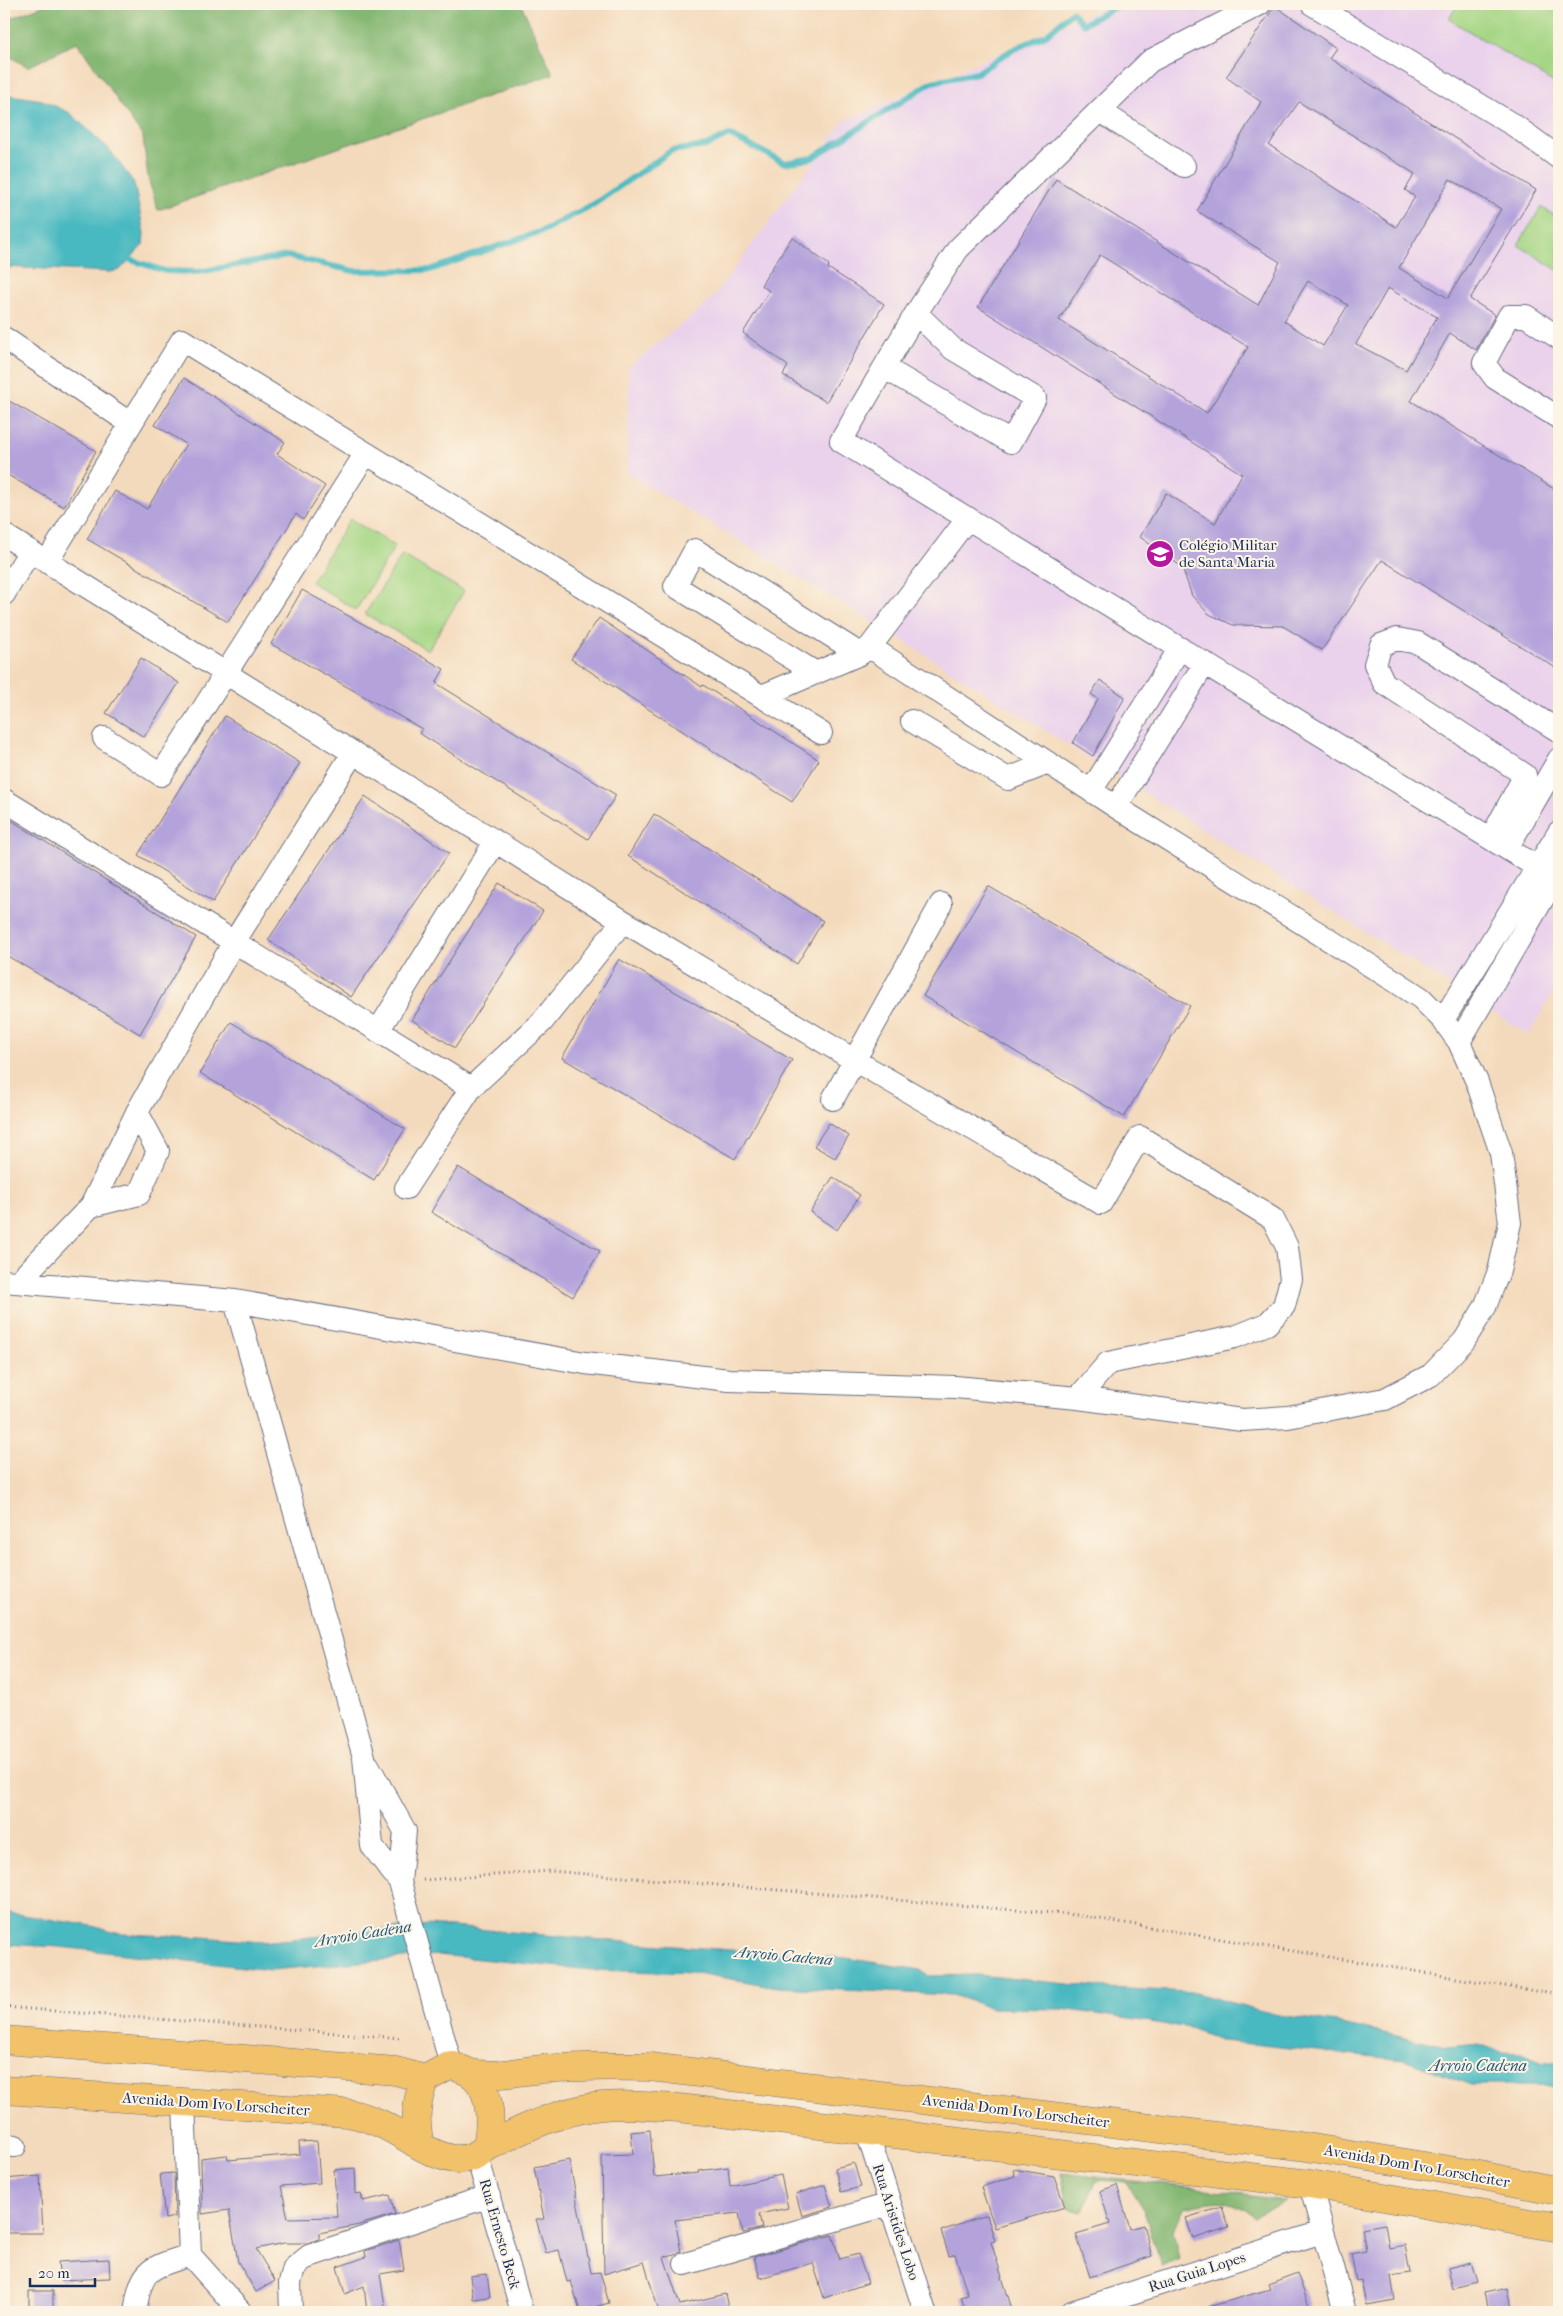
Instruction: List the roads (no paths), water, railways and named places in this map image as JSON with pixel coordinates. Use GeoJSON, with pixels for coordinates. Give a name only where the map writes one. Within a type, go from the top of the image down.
{"type":"FeatureCollection","features":[{"type":"Feature","properties":{"kind":"main road"},"geometry":{"type":"LineString","coordinates":[[4,2040],[396,2071],[425,2079],[461,2069],[485,2092],[491,2122],[482,2152]]}},
{"type":"Feature","properties":{"kind":"main road","name":"Avenida Dom Ivo Lorscheiter"},"geometry":{"type":"LineString","coordinates":[[461,2069],[488,2076],[523,2070],[563,2067],[650,2067],[1300,2146],[1474,2174],[1559,2191]]}},
{"type":"Feature","properties":{"kind":"main road"},"geometry":{"type":"LineString","coordinates":[[420,2146],[416,2123],[418,2098],[425,2079]]}},
{"type":"Feature","properties":{"kind":"main road","name":"Avenida Dom Ivo Lorscheiter"},"geometry":{"type":"LineString","coordinates":[[4,2090],[292,2108],[365,2116],[389,2126],[438,2155],[461,2160],[482,2152],[528,2127],[584,2108],[622,2105],[679,2108],[1310,2184],[1559,2228]]}},
{"type":"Feature","properties":{"kind":"street"},"geometry":{"type":"LineString","coordinates":[[1260,4],[1150,61],[958,249],[916,312],[885,368],[840,441],[1499,843],[1551,872]]}},
{"type":"Feature","properties":{"kind":"street"},"geometry":{"type":"LineString","coordinates":[[1312,4],[1515,126],[1559,158]]}},
{"type":"Feature","properties":{"kind":"street"},"geometry":{"type":"LineString","coordinates":[[1100,111],[1184,166]]}},
{"type":"Feature","properties":{"kind":"street"},"geometry":{"type":"LineString","coordinates":[[885,368],[1011,442],[1035,398],[953,348],[916,312]]}},
{"type":"Feature","properties":{"kind":"street"},"geometry":{"type":"LineString","coordinates":[[1559,338],[1526,316],[1509,316],[1484,363],[1495,378],[1559,418]]}},
{"type":"Feature","properties":{"kind":"street"},"geometry":{"type":"LineString","coordinates":[[4,338],[131,424]]}},
{"type":"Feature","properties":{"kind":"street"},"geometry":{"type":"LineString","coordinates":[[4,594],[38,556],[131,424],[182,340],[822,733]]}},
{"type":"Feature","properties":{"kind":"street"},"geometry":{"type":"LineString","coordinates":[[104,738],[161,774],[366,453]]}},
{"type":"Feature","properties":{"kind":"street"},"geometry":{"type":"LineString","coordinates":[[762,696],[865,650],[968,518]]}},
{"type":"Feature","properties":{"kind":"street"},"geometry":{"type":"LineString","coordinates":[[4,535],[623,921],[854,1060],[1101,1203],[1140,1137],[1273,1219],[1286,1247],[1291,1279],[1284,1306],[1267,1324],[1235,1337],[1108,1363],[1078,1398]]}},
{"type":"Feature","properties":{"kind":"street"},"geometry":{"type":"LineString","coordinates":[[11,1281],[235,1301],[585,1363],[729,1380],[955,1387],[1078,1398],[1242,1420],[1331,1410],[1385,1399],[1431,1375],[1464,1341],[1485,1306],[1499,1271],[1510,1223],[1501,1153],[1477,1082],[1459,1042],[1443,1020],[1421,998],[1395,981],[1116,807],[1048,762],[865,650],[695,550],[675,586],[816,672]]}},
{"type":"Feature","properties":{"kind":"street"},"geometry":{"type":"LineString","coordinates":[[1499,843],[1525,776],[1384,683],[1376,664],[1381,645],[1397,639],[1418,643],[1559,731]]}},
{"type":"Feature","properties":{"kind":"street"},"geometry":{"type":"LineString","coordinates":[[1091,791],[1180,648]]}},
{"type":"Feature","properties":{"kind":"street"},"geometry":{"type":"LineString","coordinates":[[1116,807],[1204,663]]}},
{"type":"Feature","properties":{"kind":"street"},"geometry":{"type":"LineString","coordinates":[[912,721],[1008,780],[1048,762]]}},
{"type":"Feature","properties":{"kind":"street"},"geometry":{"type":"LineString","coordinates":[[11,1281],[90,1206],[137,1112],[234,942],[353,753]]}},
{"type":"Feature","properties":{"kind":"street"},"geometry":{"type":"LineString","coordinates":[[1499,843],[1559,759]]}},
{"type":"Feature","properties":{"kind":"street"},"geometry":{"type":"LineString","coordinates":[[4,800],[471,1088]]}},
{"type":"Feature","properties":{"kind":"street"},"geometry":{"type":"LineString","coordinates":[[1459,1042],[1551,872],[1559,832]]}},
{"type":"Feature","properties":{"kind":"street"},"geometry":{"type":"LineString","coordinates":[[378,1031],[496,842]]}},
{"type":"Feature","properties":{"kind":"street"},"geometry":{"type":"LineString","coordinates":[[1443,1020],[1551,872]]}},
{"type":"Feature","properties":{"kind":"street"},"geometry":{"type":"LineString","coordinates":[[833,1099],[940,904]]}},
{"type":"Feature","properties":{"kind":"street"},"geometry":{"type":"LineString","coordinates":[[406,1188],[471,1088],[542,1022],[623,921]]}},
{"type":"Feature","properties":{"kind":"street"},"geometry":{"type":"LineString","coordinates":[[90,1206],[140,1194],[158,1151],[137,1112]]}},
{"type":"Feature","properties":{"kind":"street"},"geometry":{"type":"LineString","coordinates":[[235,1301],[364,1757],[372,1846],[400,1882]]}},
{"type":"Feature","properties":{"kind":"street"},"geometry":{"type":"LineString","coordinates":[[364,1757],[405,1831],[400,1882],[434,2003],[461,2069]]}},
{"type":"Feature","properties":{"kind":"street"},"geometry":{"type":"LineString","coordinates":[[184,2102],[190,2255],[241,2312]]}},
{"type":"Feature","properties":{"kind":"street","name":"Rua Aristides Lobo"},"geometry":{"type":"LineString","coordinates":[[867,2132],[924,2312]]}},
{"type":"Feature","properties":{"kind":"street","name":"Rua Ernesto Beck"},"geometry":{"type":"LineString","coordinates":[[482,2152],[489,2196],[522,2312]]}},
{"type":"Feature","properties":{"kind":"street"},"geometry":{"type":"LineString","coordinates":[[1310,2184],[1345,2312]]}},
{"type":"Feature","properties":{"kind":"street"},"geometry":{"type":"LineString","coordinates":[[291,2312],[290,2283],[294,2268],[309,2256],[489,2196]]}},
{"type":"Feature","properties":{"kind":"street"},"geometry":{"type":"LineString","coordinates":[[685,2264],[890,2204]]}},
{"type":"Feature","properties":{"kind":"street","name":"Rua Guia Lopes"},"geometry":{"type":"LineString","coordinates":[[1072,2312],[1322,2232]]}},
{"type":"Feature","properties":{"kind":"street"},"geometry":{"type":"LineString","coordinates":[[135,2312],[138,2288],[150,2268],[190,2255]]}},
{"type":"Feature","properties":{"kind":"water"},"geometry":{"type":"Polygon","coordinates":[[[4,94],[42,100],[70,113],[109,149],[134,183],[144,233],[143,245],[120,270],[110,272],[4,267],[4,94]]]}},
{"type":"Feature","properties":{"kind":"water","name":"Arroio Cadena"},"geometry":{"type":"Polygon","coordinates":[[[4,1912],[92,1926],[120,1934],[202,1937],[262,1942],[429,1925],[660,1945],[846,1958],[920,1970],[929,1976],[978,1975],[1106,1988],[1191,1992],[1278,2015],[1337,2023],[1447,2047],[1479,2044],[1501,2052],[1521,2053],[1541,2061],[1559,2063],[1559,2089],[1540,2085],[1471,2085],[1404,2060],[1223,2041],[1190,2028],[1063,2009],[991,2008],[953,1995],[777,1987],[697,1973],[593,1970],[438,1955],[271,1970],[60,1947],[4,1944],[4,1912]]]}},
{"type":"Feature","properties":{"kind":"waterway"},"geometry":{"type":"LineString","coordinates":[[122,257],[165,271],[198,272],[287,256],[354,271],[430,270],[542,231],[594,204],[671,151],[706,146],[729,135],[785,163],[812,158],[932,82],[977,73],[1010,51],[1046,35],[1072,12],[1083,24],[1121,4]]}},
{"type":"Feature","properties":{"kind":"place","name":"Colégio Militar de Santa Maria"},"geometry":{"type":"Point","coordinates":[1160,554]}}]}
